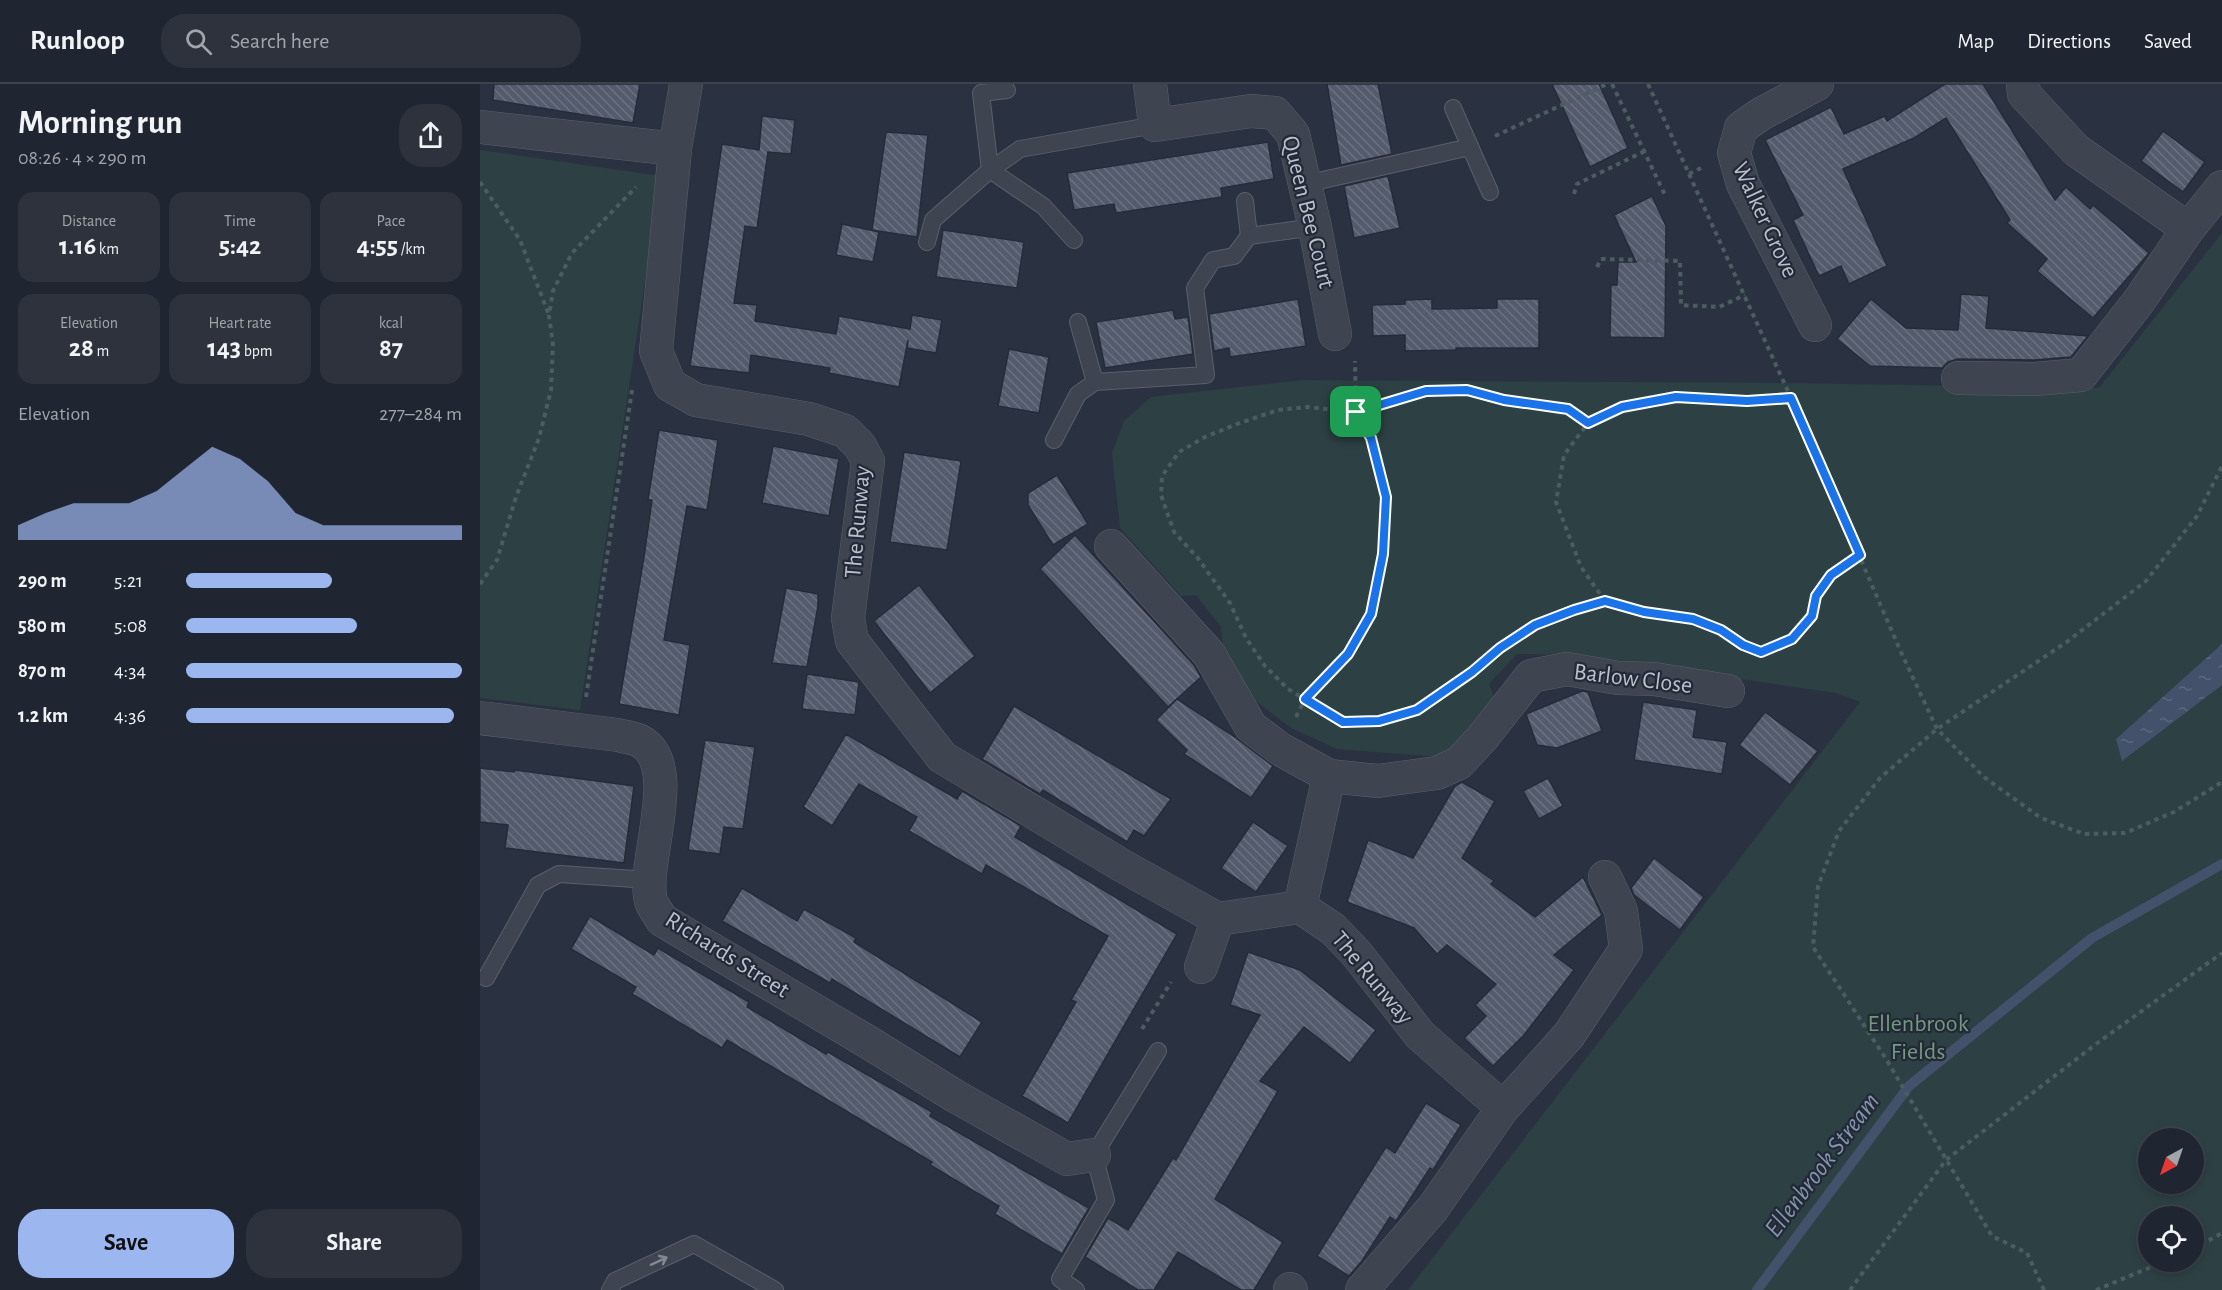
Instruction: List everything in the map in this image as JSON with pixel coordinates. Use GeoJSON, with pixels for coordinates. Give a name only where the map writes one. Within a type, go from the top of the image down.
{"type":"FeatureCollection","features":[{"type":"Feature","properties":{"kind":"street","name":"The Runway"},"geometry":{"type":"LineString","coordinates":[[686,84],[675,149],[656,351],[670,385],[696,400],[809,419],[845,431],[860,446],[868,461],[848,618],[852,641],[942,757],[1121,865],[1218,919]]}},
{"type":"Feature","properties":{"kind":"street"},"geometry":{"type":"LineString","coordinates":[[1150,84],[1155,126]]}},
{"type":"Feature","properties":{"kind":"street","name":"Walker Grove"},"geometry":{"type":"LineString","coordinates":[[1815,326],[1743,184],[1734,153],[1741,128],[1761,114],[1817,84]]}},
{"type":"Feature","properties":{"kind":"street"},"geometry":{"type":"LineString","coordinates":[[2023,84],[2024,94],[2076,150],[2188,228]]}},
{"type":"Feature","properties":{"kind":"street","name":"Queen Bee Court"},"geometry":{"type":"LineString","coordinates":[[1155,126],[1251,111],[1275,113],[1293,134],[1315,227],[1335,334]]}},
{"type":"Feature","properties":{"kind":"street"},"geometry":{"type":"LineString","coordinates":[[480,127],[675,149]]}},
{"type":"Feature","properties":{"kind":"street"},"geometry":{"type":"LineString","coordinates":[[1958,378],[2035,379],[2081,375],[2139,301],[2188,228],[2222,187]]}},
{"type":"Feature","properties":{"kind":"street","name":"Barlow Close"},"geometry":{"type":"LineString","coordinates":[[1112,546],[1209,654],[1251,727],[1280,750],[1329,776],[1378,781],[1437,772],[1459,763],[1532,676],[1567,669],[1618,678],[1654,679],[1728,691]]}},
{"type":"Feature","properties":{"kind":"street","name":"Richards Street"},"geometry":{"type":"LineString","coordinates":[[480,718],[618,735],[640,741],[651,751],[658,765],[661,797],[650,880],[652,903],[662,920],[955,1096],[1067,1159],[1094,1155]]}},
{"type":"Feature","properties":{"kind":"street"},"geometry":{"type":"LineString","coordinates":[[1201,967],[1218,919],[1300,907],[1329,776]]}},
{"type":"Feature","properties":{"kind":"street"},"geometry":{"type":"LineString","coordinates":[[1362,1290],[1433,1208],[1503,1108],[1569,1035],[1626,949],[1621,911],[1605,877]]}},
{"type":"Feature","properties":{"kind":"street","name":"The Runway"},"geometry":{"type":"LineString","coordinates":[[1300,907],[1334,929],[1356,953],[1420,1035],[1503,1108]]}},
{"type":"Feature","properties":{"kind":"lane"},"geometry":{"type":"LineString","coordinates":[[1007,90],[981,93],[990,170],[1043,206],[1074,240]]}},
{"type":"Feature","properties":{"kind":"lane"},"geometry":{"type":"LineString","coordinates":[[1454,108],[1490,192]]}},
{"type":"Feature","properties":{"kind":"lane"},"geometry":{"type":"LineString","coordinates":[[927,242],[933,220],[990,170],[1020,149],[1155,126]]}},
{"type":"Feature","properties":{"kind":"lane"},"geometry":{"type":"LineString","coordinates":[[1305,184],[1470,147]]}},
{"type":"Feature","properties":{"kind":"lane"},"geometry":{"type":"LineString","coordinates":[[1054,440],[1078,394],[1095,382],[1206,375],[1195,288],[1213,260],[1234,256],[1249,236],[1245,201]]}},
{"type":"Feature","properties":{"kind":"lane"},"geometry":{"type":"LineString","coordinates":[[1249,236],[1315,227]]}},
{"type":"Feature","properties":{"kind":"lane"},"geometry":{"type":"LineString","coordinates":[[1078,322],[1095,382]]}},
{"type":"Feature","properties":{"kind":"lane"},"geometry":{"type":"LineString","coordinates":[[486,978],[538,885],[559,874],[650,880]]}},
{"type":"Feature","properties":{"kind":"lane"},"geometry":{"type":"LineString","coordinates":[[1076,1290],[1060,1279],[1106,1200],[1094,1155],[1158,1051]]}},
{"type":"Feature","properties":{"kind":"lane"},"geometry":{"type":"LineString","coordinates":[[610,1290],[615,1281],[694,1244],[775,1290]]}},
{"type":"Feature","properties":{"kind":"path"},"geometry":{"type":"LineString","coordinates":[[1470,147],[1607,84]]}},
{"type":"Feature","properties":{"kind":"path"},"geometry":{"type":"LineString","coordinates":[[1612,84],[1665,195]]}},
{"type":"Feature","properties":{"kind":"path"},"geometry":{"type":"LineString","coordinates":[[1648,84],[1745,295],[1900,650],[1937,729],[1984,777],[2041,818],[2084,834],[2125,833],[2174,812],[2222,782]]}},
{"type":"Feature","properties":{"kind":"path"},"geometry":{"type":"LineString","coordinates":[[549,316],[553,291],[572,253],[617,204],[675,149]]}},
{"type":"Feature","properties":{"kind":"path"},"geometry":{"type":"LineString","coordinates":[[1574,194],[1577,184],[1645,151]]}},
{"type":"Feature","properties":{"kind":"path"},"geometry":{"type":"LineString","coordinates":[[480,182],[520,240],[549,316],[553,344],[551,390],[539,438],[516,497],[497,560],[480,584]]}},
{"type":"Feature","properties":{"kind":"path"},"geometry":{"type":"LineString","coordinates":[[1597,267],[1601,259],[1680,261],[1681,305],[1719,306],[1745,295]]}},
{"type":"Feature","properties":{"kind":"path"},"geometry":{"type":"LineString","coordinates":[[1280,750],[1305,699],[1348,654],[1371,614],[1383,554],[1386,497],[1371,438],[1356,412],[1356,363],[1335,334]]}},
{"type":"Feature","properties":{"kind":"path"},"geometry":{"type":"LineString","coordinates":[[581,731],[636,368],[656,351]]}},
{"type":"Feature","properties":{"kind":"path"},"geometry":{"type":"LineString","coordinates":[[1588,423],[1568,409],[1504,400],[1467,390],[1426,391],[1356,412],[1307,407],[1278,410],[1237,424],[1179,452],[1162,476],[1161,495],[1174,532],[1204,566],[1230,603],[1246,638],[1264,666],[1288,689],[1343,722],[1379,721],[1417,710],[1535,625],[1605,601],[1644,612],[1693,619],[1721,630],[1743,645],[1761,652],[1792,639],[1812,616],[1816,596],[1831,575],[1860,555]]}},
{"type":"Feature","properties":{"kind":"path"},"geometry":{"type":"LineString","coordinates":[[1605,601],[1581,567],[1556,502],[1564,455],[1588,423],[1622,407],[1676,397],[1747,401],[1791,398]]}},
{"type":"Feature","properties":{"kind":"path"},"geometry":{"type":"LineString","coordinates":[[2044,1290],[2027,1253],[1992,1236],[1886,1059],[1813,947],[1818,886],[1839,831],[1880,778],[1937,729],[2068,641],[2146,581],[2197,516],[2222,466]]}},
{"type":"Feature","properties":{"kind":"path"},"geometry":{"type":"LineString","coordinates":[[1850,1290],[1946,1160],[2096,1044],[2222,953]]}},
{"type":"Feature","properties":{"kind":"path"},"geometry":{"type":"LineString","coordinates":[[1158,1051],[1136,1039],[1179,969],[1201,967]]}},
{"type":"Feature","properties":{"kind":"path"},"geometry":{"type":"LineString","coordinates":[[2204,1243],[2222,1233]]}},
{"type":"Feature","properties":{"kind":"path"},"geometry":{"type":"LineString","coordinates":[[2096,1290],[2139,1272]]}},
{"type":"Feature","properties":{"kind":"green space"},"geometry":{"type":"Polygon","coordinates":[[[480,150],[661,176],[580,710],[480,698],[480,150]]]}},
{"type":"Feature","properties":{"kind":"green space","name":"Ellenbrook Fields"},"geometry":{"type":"Polygon","coordinates":[[[2222,233],[2222,1290],[1408,1290],[1860,702],[1836,693],[1578,655],[1517,654],[1489,684],[1495,700],[1477,727],[1440,757],[1337,749],[1291,728],[1244,692],[1223,645],[1221,627],[1196,595],[1181,596],[1120,528],[1112,453],[1124,421],[1151,397],[1303,380],[1785,383],[2099,388],[2222,233]]]}},
{"type":"Feature","properties":{"kind":"water"},"geometry":{"type":"Polygon","coordinates":[[[2222,644],[2222,685],[2122,761],[2116,739],[2222,644]]]}},
{"type":"Feature","properties":{"kind":"building"},"geometry":{"type":"Polygon","coordinates":[[[494,84],[640,84],[633,123],[493,100],[494,84]]]}},
{"type":"Feature","properties":{"kind":"building"},"geometry":{"type":"Polygon","coordinates":[[[1327,84],[1378,84],[1392,154],[1341,165],[1327,84]]]}},
{"type":"Feature","properties":{"kind":"building"},"geometry":{"type":"Polygon","coordinates":[[[1552,84],[1599,84],[1628,148],[1590,167],[1552,84]]]}},
{"type":"Feature","properties":{"kind":"building"},"geometry":{"type":"Polygon","coordinates":[[[1945,84],[1983,84],[2055,200],[2066,187],[2090,209],[2093,205],[2149,253],[2093,318],[2037,271],[2047,259],[2007,223],[2010,220],[1946,118],[1914,138],[1843,169],[1887,266],[1849,284],[1841,266],[1819,276],[1793,220],[1803,215],[1765,140],[1831,107],[1844,134],[1885,116],[1887,121],[1945,84]]]}},
{"type":"Feature","properties":{"kind":"building"},"geometry":{"type":"Polygon","coordinates":[[[762,116],[795,120],[791,154],[768,152],[757,228],[745,226],[734,303],[757,305],[755,321],[836,334],[839,316],[910,329],[912,315],[942,320],[936,353],[907,348],[908,340],[899,387],[829,373],[830,368],[751,355],[749,373],[690,366],[722,144],[759,150],[762,116]]]}},
{"type":"Feature","properties":{"kind":"building"},"geometry":{"type":"Polygon","coordinates":[[[2163,131],[2205,162],[2183,192],[2141,161],[2163,131]]]}},
{"type":"Feature","properties":{"kind":"building"},"geometry":{"type":"Polygon","coordinates":[[[886,132],[928,135],[917,237],[872,230],[886,132]]]}},
{"type":"Feature","properties":{"kind":"building"},"geometry":{"type":"Polygon","coordinates":[[[1268,142],[1274,179],[1221,188],[1222,197],[1116,213],[1114,204],[1074,210],[1067,173],[1268,142]]]}},
{"type":"Feature","properties":{"kind":"building"},"geometry":{"type":"Polygon","coordinates":[[[1388,176],[1400,228],[1354,238],[1344,186],[1388,176]]]}},
{"type":"Feature","properties":{"kind":"building"},"geometry":{"type":"Polygon","coordinates":[[[1652,196],[1666,226],[1665,338],[1610,337],[1611,285],[1617,285],[1618,262],[1636,262],[1614,215],[1652,196]]]}},
{"type":"Feature","properties":{"kind":"building"},"geometry":{"type":"Polygon","coordinates":[[[842,224],[879,232],[873,262],[836,255],[842,224]]]}},
{"type":"Feature","properties":{"kind":"building"},"geometry":{"type":"Polygon","coordinates":[[[943,230],[1024,242],[1017,288],[936,277],[943,230]]]}},
{"type":"Feature","properties":{"kind":"building"},"geometry":{"type":"Polygon","coordinates":[[[1961,294],[1989,296],[1986,328],[2088,336],[2071,357],[2034,360],[1958,359],[1948,362],[1942,368],[1870,366],[1837,339],[1871,299],[1906,328],[1958,330],[1961,294]]]}},
{"type":"Feature","properties":{"kind":"building"},"geometry":{"type":"Polygon","coordinates":[[[1298,299],[1306,346],[1230,357],[1229,348],[1214,351],[1209,314],[1298,299]]]}},
{"type":"Feature","properties":{"kind":"building"},"geometry":{"type":"Polygon","coordinates":[[[1432,299],[1432,309],[1497,308],[1497,299],[1539,299],[1539,348],[1456,348],[1456,350],[1405,351],[1405,335],[1373,336],[1372,305],[1405,304],[1405,300],[1432,299]]]}},
{"type":"Feature","properties":{"kind":"building"},"geometry":{"type":"Polygon","coordinates":[[[1173,310],[1175,319],[1188,317],[1193,354],[1105,368],[1096,322],[1173,310]]]}},
{"type":"Feature","properties":{"kind":"building"},"geometry":{"type":"Polygon","coordinates":[[[1009,349],[1049,357],[1039,413],[998,406],[1009,349]]]}},
{"type":"Feature","properties":{"kind":"building"},"geometry":{"type":"Polygon","coordinates":[[[659,430],[718,440],[707,510],[687,506],[664,640],[690,645],[679,715],[619,704],[644,557],[652,500],[648,500],[659,430]]]}},
{"type":"Feature","properties":{"kind":"building"},"geometry":{"type":"Polygon","coordinates":[[[773,446],[839,459],[829,516],[762,503],[773,446]]]}},
{"type":"Feature","properties":{"kind":"building"},"geometry":{"type":"Polygon","coordinates":[[[904,452],[961,461],[947,550],[890,542],[904,452]]]}},
{"type":"Feature","properties":{"kind":"building"},"geometry":{"type":"Polygon","coordinates":[[[1057,475],[1088,524],[1053,545],[1028,505],[1028,493],[1057,475]]]}},
{"type":"Feature","properties":{"kind":"building"},"geometry":{"type":"Polygon","coordinates":[[[1075,535],[1194,665],[1201,677],[1168,707],[1040,569],[1075,535]]]}},
{"type":"Feature","properties":{"kind":"building"},"geometry":{"type":"Polygon","coordinates":[[[919,585],[975,656],[930,693],[874,621],[919,585]]]}},
{"type":"Feature","properties":{"kind":"building"},"geometry":{"type":"Polygon","coordinates":[[[786,588],[818,594],[807,667],[772,663],[786,588]]]}},
{"type":"Feature","properties":{"kind":"building"},"geometry":{"type":"Polygon","coordinates":[[[807,674],[859,682],[855,715],[802,709],[807,674]]]}},
{"type":"Feature","properties":{"kind":"building"},"geometry":{"type":"Polygon","coordinates":[[[1582,691],[1588,692],[1602,731],[1557,748],[1537,745],[1526,714],[1582,691]]]}},
{"type":"Feature","properties":{"kind":"building"},"geometry":{"type":"Polygon","coordinates":[[[1177,699],[1235,737],[1273,766],[1251,798],[1184,754],[1187,750],[1156,720],[1177,699]]]}},
{"type":"Feature","properties":{"kind":"building"},"geometry":{"type":"Polygon","coordinates":[[[1643,702],[1697,710],[1693,737],[1727,742],[1722,774],[1634,760],[1643,702]]]}},
{"type":"Feature","properties":{"kind":"building"},"geometry":{"type":"Polygon","coordinates":[[[1014,706],[1171,799],[1144,836],[1134,830],[1127,842],[1043,790],[1040,794],[982,759],[1014,706]]]}},
{"type":"Feature","properties":{"kind":"building"},"geometry":{"type":"Polygon","coordinates":[[[1765,712],[1818,751],[1790,785],[1739,745],[1765,712]]]}},
{"type":"Feature","properties":{"kind":"building"},"geometry":{"type":"Polygon","coordinates":[[[846,734],[957,799],[962,791],[1021,826],[1015,837],[1177,934],[1068,1123],[1022,1096],[1076,1002],[1071,1000],[1108,936],[986,865],[982,874],[909,831],[917,817],[859,784],[832,826],[803,807],[846,734]]]}},
{"type":"Feature","properties":{"kind":"building"},"geometry":{"type":"Polygon","coordinates":[[[705,740],[755,747],[743,829],[724,827],[720,854],[688,850],[705,740]]]}},
{"type":"Feature","properties":{"kind":"building"},"geometry":{"type":"Polygon","coordinates":[[[480,768],[514,772],[515,770],[634,786],[624,863],[505,848],[508,825],[480,822],[480,768]]]}},
{"type":"Feature","properties":{"kind":"building"},"geometry":{"type":"Polygon","coordinates":[[[1548,778],[1563,806],[1539,819],[1523,791],[1548,778]]]}},
{"type":"Feature","properties":{"kind":"building"},"geometry":{"type":"Polygon","coordinates":[[[1462,782],[1495,801],[1462,858],[1494,881],[1491,884],[1535,917],[1583,877],[1602,915],[1554,955],[1574,970],[1524,1035],[1493,1066],[1464,1038],[1486,1016],[1475,1005],[1496,984],[1447,945],[1437,954],[1414,928],[1347,902],[1368,840],[1413,858],[1455,786],[1462,782]]]}},
{"type":"Feature","properties":{"kind":"building"},"geometry":{"type":"Polygon","coordinates":[[[1253,822],[1288,846],[1256,892],[1221,868],[1253,822]]]}},
{"type":"Feature","properties":{"kind":"building"},"geometry":{"type":"Polygon","coordinates":[[[1654,858],[1704,897],[1680,930],[1634,895],[1631,888],[1654,858]]]}},
{"type":"Feature","properties":{"kind":"building"},"geometry":{"type":"Polygon","coordinates":[[[742,888],[797,921],[804,909],[856,938],[854,942],[982,1022],[960,1057],[832,979],[830,983],[722,921],[742,888]]]}},
{"type":"Feature","properties":{"kind":"building"},"geometry":{"type":"Polygon","coordinates":[[[590,916],[654,955],[658,948],[749,1002],[747,1007],[826,1054],[828,1052],[932,1112],[930,1116],[1089,1208],[1062,1254],[995,1214],[999,1206],[930,1165],[932,1162],[727,1040],[722,1048],[632,994],[636,987],[571,949],[590,916]]]}},
{"type":"Feature","properties":{"kind":"building"},"geometry":{"type":"Polygon","coordinates":[[[1248,952],[1300,970],[1376,1030],[1350,1063],[1304,1027],[1260,1081],[1278,1091],[1215,1199],[1283,1242],[1254,1290],[1241,1290],[1178,1252],[1154,1290],[1138,1290],[1085,1257],[1108,1218],[1128,1230],[1173,1158],[1176,1160],[1260,1015],[1230,1005],[1248,952]]]}},
{"type":"Feature","properties":{"kind":"building"},"geometry":{"type":"Polygon","coordinates":[[[1426,1103],[1461,1125],[1433,1170],[1430,1168],[1396,1221],[1390,1217],[1362,1261],[1349,1276],[1317,1256],[1386,1147],[1395,1153],[1426,1103]]]}},
{"type":"Feature","properties":{"kind":"waterway","name":"Ellenbrook Stream"},"geometry":{"type":"LineString","coordinates":[[1757,1290],[1909,1086],[2092,938],[2222,864]]}},
{"type":"Feature","properties":{"kind":"route"},"geometry":{"type":"LineString","coordinates":[[1467,390],[1504,400],[1568,409],[1588,423],[1622,407],[1676,397],[1747,401],[1791,398],[1860,555],[1831,575],[1816,596],[1812,616],[1792,639],[1761,652],[1743,645],[1721,630],[1693,619],[1644,612],[1605,601],[1535,625],[1417,710],[1379,721],[1343,722],[1305,699],[1348,654],[1371,614],[1383,554],[1386,497],[1371,438],[1356,412],[1426,391],[1467,390]]}}]}
